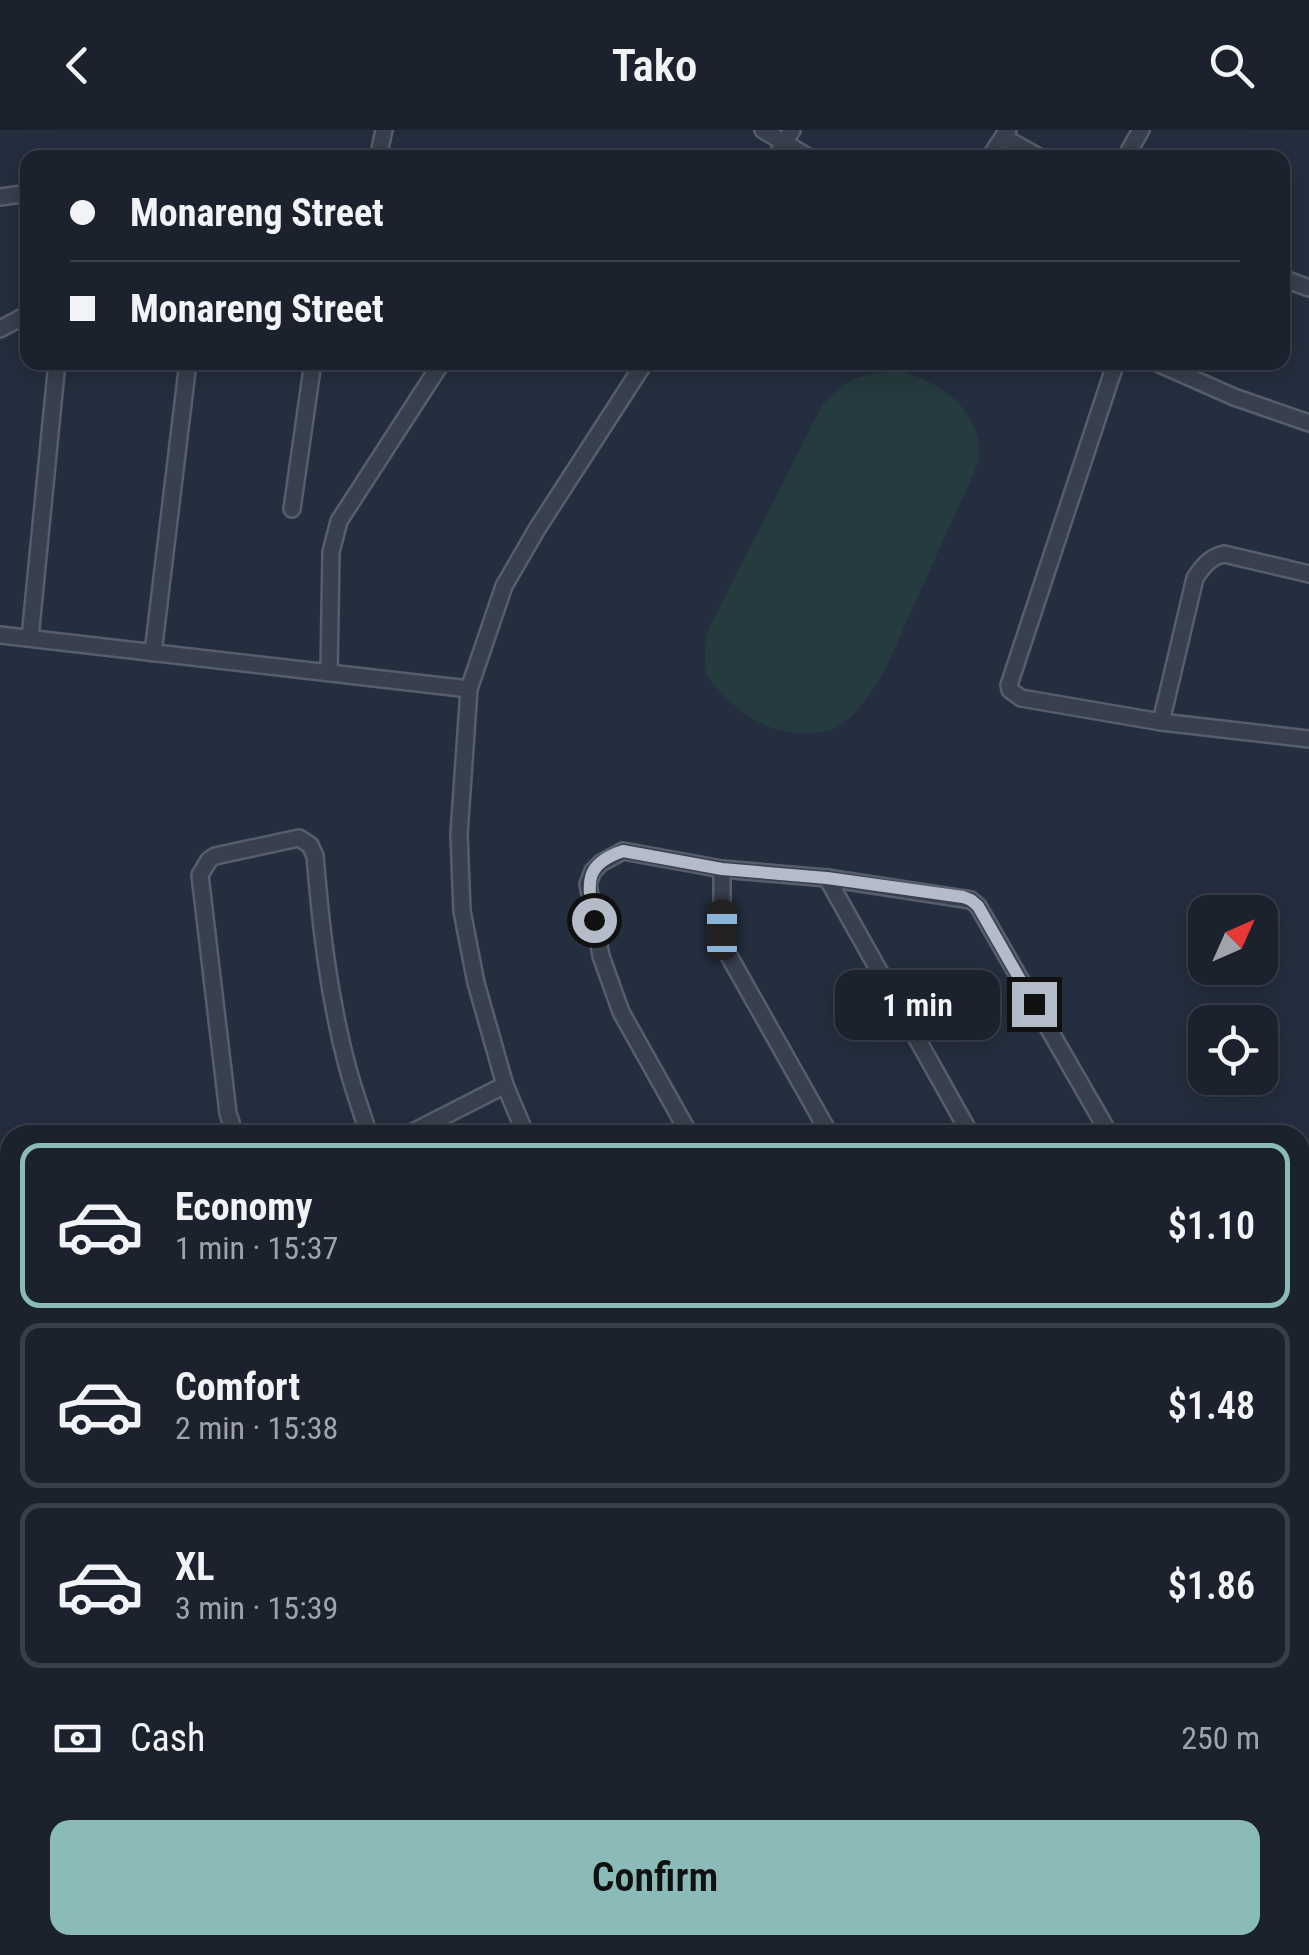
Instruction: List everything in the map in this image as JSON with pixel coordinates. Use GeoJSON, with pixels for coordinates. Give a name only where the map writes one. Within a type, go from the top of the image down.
{"type":"FeatureCollection","features":[{"type":"Feature","properties":{"kind":"street"},"geometry":{"type":"LineString","coordinates":[[763,130],[788,136]]}},
{"type":"Feature","properties":{"kind":"street"},"geometry":{"type":"LineString","coordinates":[[1006,134],[1029,150]]}},
{"type":"Feature","properties":{"kind":"street"},"geometry":{"type":"LineString","coordinates":[[30,638],[55,370]]}},
{"type":"Feature","properties":{"kind":"street"},"geometry":{"type":"LineString","coordinates":[[153,653],[187,370]]}},
{"type":"Feature","properties":{"kind":"street"},"geometry":{"type":"LineString","coordinates":[[292,509],[312,370]]}},
{"type":"Feature","properties":{"kind":"street"},"geometry":{"type":"LineString","coordinates":[[329,673],[332,552],[339,522],[437,370]]}},
{"type":"Feature","properties":{"kind":"street"},"geometry":{"type":"LineString","coordinates":[[522,1125],[504,1085],[476,983],[462,911],[459,834],[468,689],[504,586],[640,370]]}},
{"type":"Feature","properties":{"kind":"street"},"geometry":{"type":"LineString","coordinates":[[1113,370],[1010,690],[1021,698],[1161,722],[1309,739]]}},
{"type":"Feature","properties":{"kind":"street"},"geometry":{"type":"LineString","coordinates":[[1173,370],[1234,398],[1309,424]]}},
{"type":"Feature","properties":{"kind":"street"},"geometry":{"type":"LineString","coordinates":[[1161,722],[1195,578],[1205,565],[1214,556],[1224,554],[1309,574]]}},
{"type":"Feature","properties":{"kind":"street"},"geometry":{"type":"LineString","coordinates":[[0,635],[468,689]]}},
{"type":"Feature","properties":{"kind":"street"},"geometry":{"type":"LineString","coordinates":[[232,1125],[200,875],[215,856],[299,838],[310,845],[315,856],[332,998],[366,1125]]}},
{"type":"Feature","properties":{"kind":"street"},"geometry":{"type":"LineString","coordinates":[[684,1125],[621,1012],[601,956],[588,884],[601,863],[623,851],[722,869],[827,878],[971,900],[1104,1125]]}},
{"type":"Feature","properties":{"kind":"street"},"geometry":{"type":"LineString","coordinates":[[722,869],[725,949],[824,1125]]}},
{"type":"Feature","properties":{"kind":"street"},"geometry":{"type":"LineString","coordinates":[[827,878],[965,1125]]}},
{"type":"Feature","properties":{"kind":"street"},"geometry":{"type":"LineString","coordinates":[[426,1125],[504,1085]]}},
{"type":"Feature","properties":{"kind":"green space"},"geometry":{"type":"Polygon","coordinates":[[[900,371],[937,386],[966,412],[979,442],[979,461],[884,672],[862,705],[841,725],[826,732],[795,733],[759,723],[738,709],[710,681],[705,662],[707,632],[822,406],[856,378],[900,371]]]}},
{"type":"Feature","properties":{"kind":"route"},"geometry":{"type":"LineString","coordinates":[[594,920],[588,884],[593,871],[613,854],[623,851],[722,869],[827,878],[963,897],[978,906],[1034,1004]]}}]}
